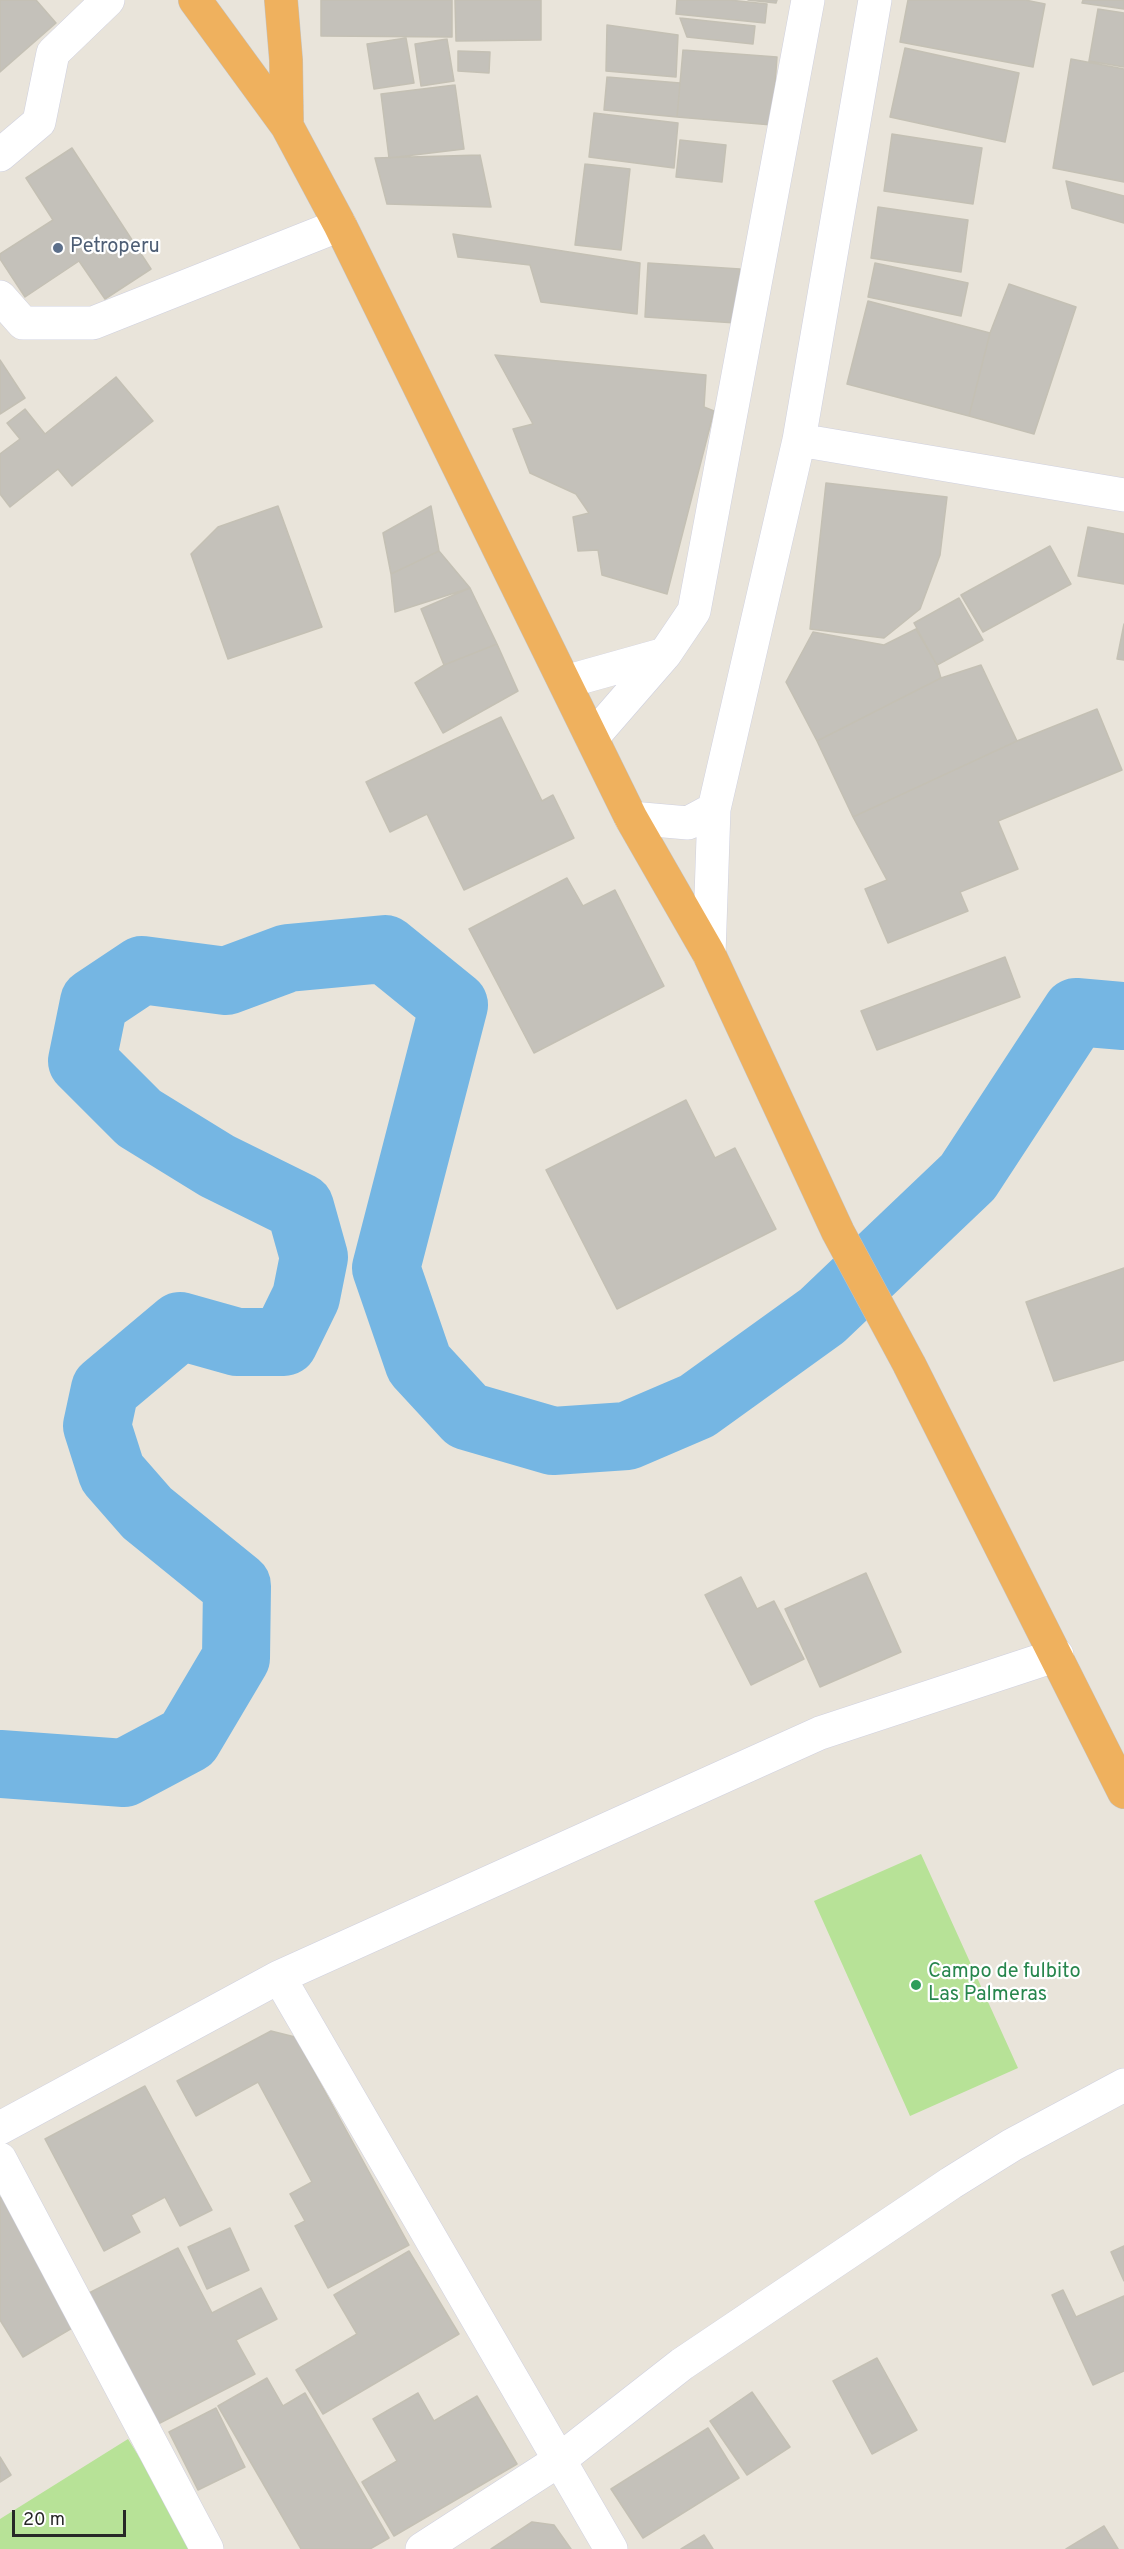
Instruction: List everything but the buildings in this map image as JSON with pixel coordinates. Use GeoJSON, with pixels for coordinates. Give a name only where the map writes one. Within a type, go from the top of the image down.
{"type":"FeatureCollection","features":[{"type":"Feature","properties":{"kind":"highway"},"geometry":{"type":"LineString","coordinates":[[195,0],[287,126],[340,225],[631,819],[709,954],[838,1232],[909,1364],[1124,1792]]}},
{"type":"Feature","properties":{"kind":"highway"},"geometry":{"type":"LineString","coordinates":[[281,0],[286,60],[287,126]]}},
{"type":"Feature","properties":{"kind":"street"},"geometry":{"type":"LineString","coordinates":[[0,155],[39,122],[53,53],[108,0]]}},
{"type":"Feature","properties":{"kind":"street"},"geometry":{"type":"LineString","coordinates":[[592,738],[665,654],[693,610],[808,0]]}},
{"type":"Feature","properties":{"kind":"street"},"geometry":{"type":"LineString","coordinates":[[709,954],[714,810],[799,440],[875,0]]}},
{"type":"Feature","properties":{"kind":"street"},"geometry":{"type":"LineString","coordinates":[[0,297],[23,323],[93,323],[340,225]]}},
{"type":"Feature","properties":{"kind":"street"},"geometry":{"type":"LineString","coordinates":[[799,440],[1123,490]]}},
{"type":"Feature","properties":{"kind":"street"},"geometry":{"type":"LineString","coordinates":[[565,682],[665,654]]}},
{"type":"Feature","properties":{"kind":"street"},"geometry":{"type":"LineString","coordinates":[[631,819],[688,823],[714,810]]}},
{"type":"Feature","properties":{"kind":"street"},"geometry":{"type":"LineString","coordinates":[[0,2128],[279,1977],[819,1733],[1057,1655]]}},
{"type":"Feature","properties":{"kind":"street"},"geometry":{"type":"LineString","coordinates":[[279,1977],[611,2549]]}},
{"type":"Feature","properties":{"kind":"street"},"geometry":{"type":"LineString","coordinates":[[422,2549],[558,2461],[682,2364],[951,2183],[1012,2145],[1124,2085]]}},
{"type":"Feature","properties":{"kind":"street"},"geometry":{"type":"LineString","coordinates":[[0,2158],[207,2549]]}},
{"type":"Feature","properties":{"kind":"green space","name":"Campo de fulbito Las Palmeras"},"geometry":{"type":"Polygon","coordinates":[[[921,1854],[1018,2068],[910,2116],[814,1901],[921,1854]]]}},
{"type":"Feature","properties":{"kind":"green space"},"geometry":{"type":"Polygon","coordinates":[[[128,2439],[197,2549],[0,2549],[0,2519],[128,2439]]]}},
{"type":"Feature","properties":{"kind":"waterway"},"geometry":{"type":"LineString","coordinates":[[0,1764],[124,1773],[188,1739],[236,1658],[237,1586],[147,1513],[112,1473],[97,1426],[105,1389],[180,1326],[237,1342],[284,1342],[306,1297],[314,1257],[300,1207],[217,1166],[139,1118],[82,1061],[94,1002],[142,970],[226,981],[288,958],[385,949],[454,1005],[386,1268],[419,1364],[467,1416],[553,1441],[627,1436],[697,1406],[822,1316],[968,1177],[1076,1012],[1124,1016]]}},
{"type":"Feature","properties":{"kind":"place","name":"Petroperu"},"geometry":{"type":"Point","coordinates":[58,248]}},
{"type":"Feature","properties":{"kind":"place","name":"Campo de fulbito Las Palmeras"},"geometry":{"type":"Point","coordinates":[916,1985]}}]}
